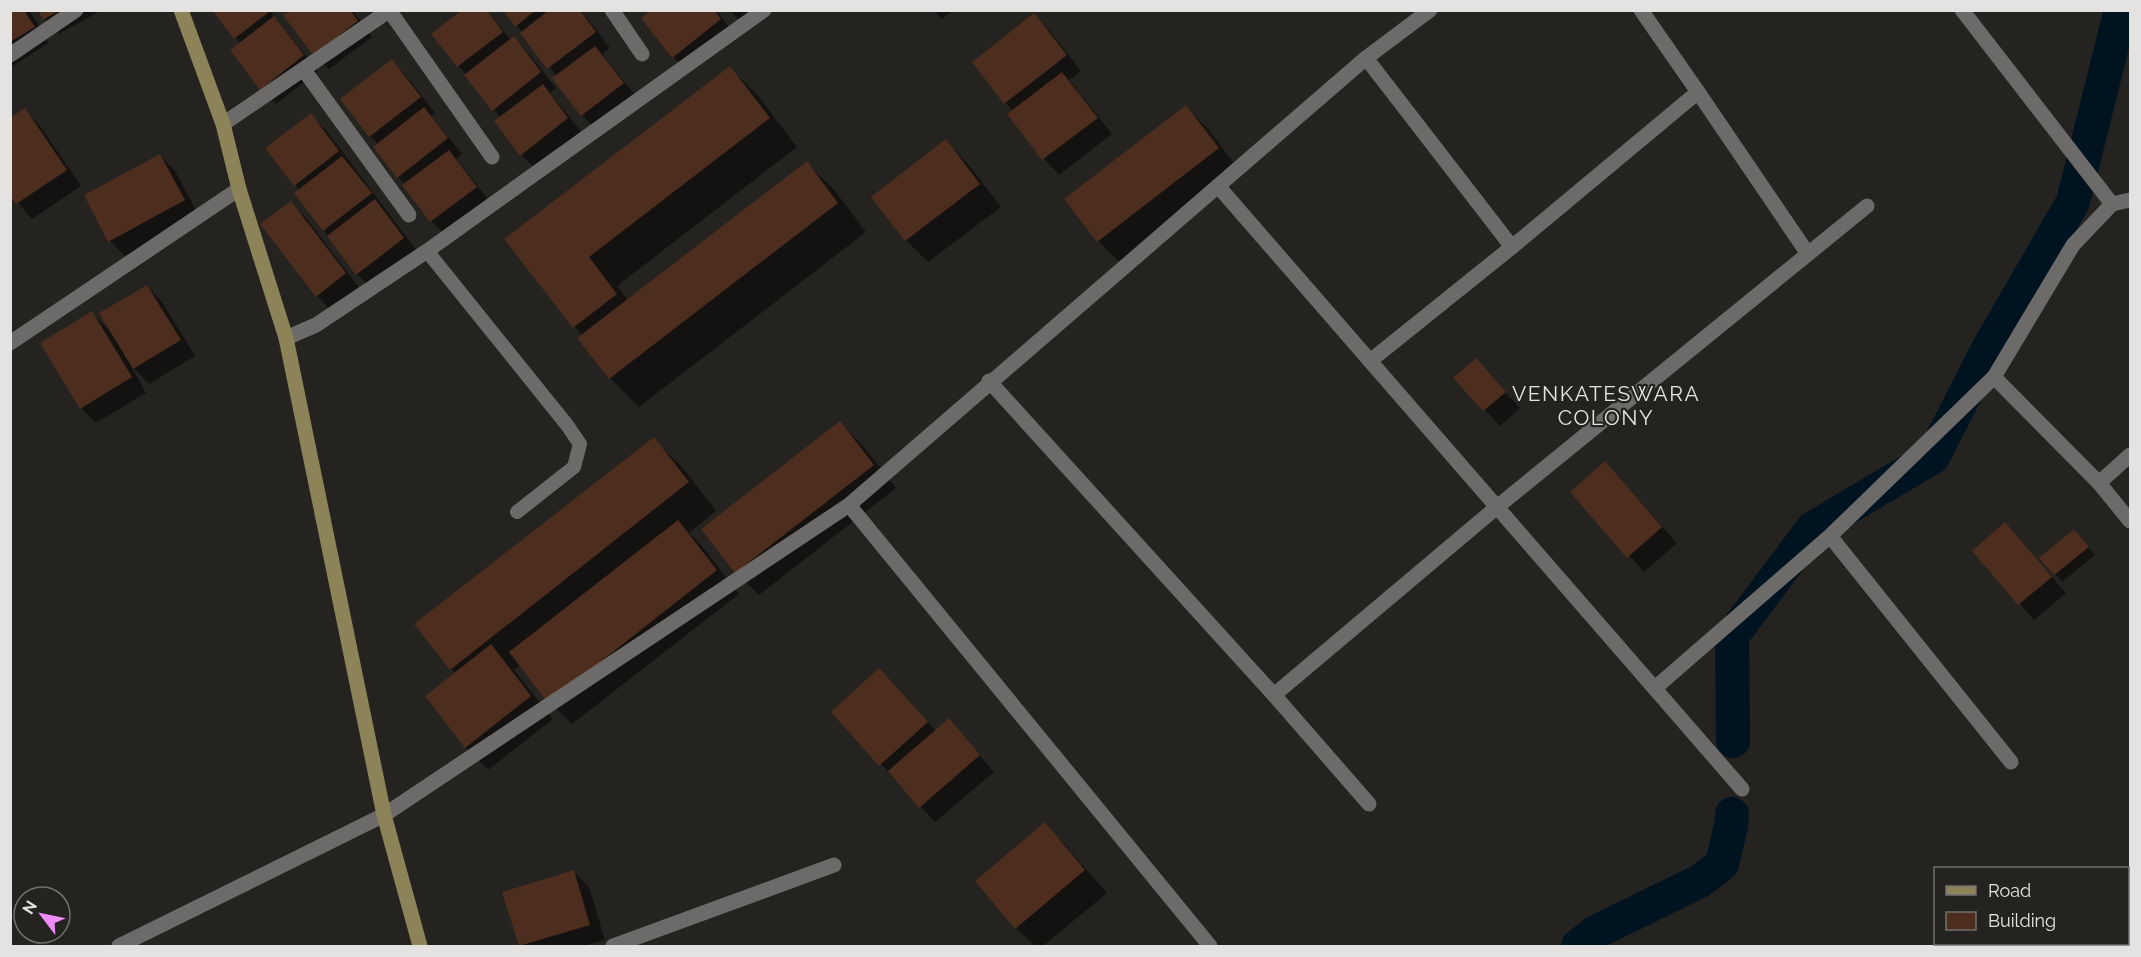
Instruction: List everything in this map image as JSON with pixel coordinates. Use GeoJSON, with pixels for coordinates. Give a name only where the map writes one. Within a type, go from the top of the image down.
{"type":"FeatureCollection","features":[{"type":"Feature","properties":{"kind":"street"},"geometry":{"type":"LineString","coordinates":[[10,55],[75,10]]}},
{"type":"Feature","properties":{"kind":"street"},"geometry":{"type":"LineString","coordinates":[[181,10],[223,124],[239,189],[286,338],[384,815],[420,946]]}},
{"type":"Feature","properties":{"kind":"street"},"geometry":{"type":"LineString","coordinates":[[612,10],[642,54]]}},
{"type":"Feature","properties":{"kind":"street"},"geometry":{"type":"LineString","coordinates":[[286,338],[316,325],[427,251],[764,10]]}},
{"type":"Feature","properties":{"kind":"street"},"geometry":{"type":"LineString","coordinates":[[119,946],[384,815],[849,505],[989,381],[1366,58],[1430,10]]}},
{"type":"Feature","properties":{"kind":"street"},"geometry":{"type":"LineString","coordinates":[[1641,10],[1808,254]]}},
{"type":"Feature","properties":{"kind":"street"},"geometry":{"type":"LineString","coordinates":[[1962,10],[2112,204]]}},
{"type":"Feature","properties":{"kind":"street"},"geometry":{"type":"LineString","coordinates":[[223,124],[389,11],[492,157]]}},
{"type":"Feature","properties":{"kind":"street"},"geometry":{"type":"LineString","coordinates":[[1366,58],[1512,247]]}},
{"type":"Feature","properties":{"kind":"street"},"geometry":{"type":"LineString","coordinates":[[304,70],[409,215]]}},
{"type":"Feature","properties":{"kind":"street"},"geometry":{"type":"LineString","coordinates":[[1370,361],[1512,247],[1698,92]]}},
{"type":"Feature","properties":{"kind":"street"},"geometry":{"type":"LineString","coordinates":[[1218,186],[1742,789]]}},
{"type":"Feature","properties":{"kind":"street"},"geometry":{"type":"LineString","coordinates":[[10,343],[239,189]]}},
{"type":"Feature","properties":{"kind":"street"},"geometry":{"type":"LineString","coordinates":[[1655,688],[1830,536],[1994,377],[2073,245],[2112,204],[2130,200]]}},
{"type":"Feature","properties":{"kind":"street"},"geometry":{"type":"LineString","coordinates":[[1274,695],[1497,507],[1867,206]]}},
{"type":"Feature","properties":{"kind":"street"},"geometry":{"type":"LineString","coordinates":[[1994,377],[2099,483],[2130,521]]}},
{"type":"Feature","properties":{"kind":"street"},"geometry":{"type":"LineString","coordinates":[[989,381],[1274,695],[1369,804]]}},
{"type":"Feature","properties":{"kind":"street"},"geometry":{"type":"LineString","coordinates":[[2099,483],[2130,455]]}},
{"type":"Feature","properties":{"kind":"street"},"geometry":{"type":"LineString","coordinates":[[849,505],[1210,946]]}},
{"type":"Feature","properties":{"kind":"street"},"geometry":{"type":"LineString","coordinates":[[1830,536],[2011,762]]}},
{"type":"Feature","properties":{"kind":"street"},"geometry":{"type":"LineString","coordinates":[[613,946],[834,865]]}},
{"type":"Feature","properties":{"kind":"lane"},"geometry":{"type":"LineString","coordinates":[[427,251],[580,444],[574,467],[517,512]]}},
{"type":"Feature","properties":{"kind":"building"},"geometry":{"type":"Polygon","coordinates":[[[10,10],[24,10],[35,27],[10,42],[10,10]]]}},
{"type":"Feature","properties":{"kind":"building"},"geometry":{"type":"Polygon","coordinates":[[[38,10],[60,10],[43,20],[38,10]]]}},
{"type":"Feature","properties":{"kind":"building"},"geometry":{"type":"Polygon","coordinates":[[[212,10],[268,10],[269,12],[234,39],[212,10]]]}},
{"type":"Feature","properties":{"kind":"building"},"geometry":{"type":"Polygon","coordinates":[[[290,10],[350,10],[358,21],[313,55],[283,15],[290,10]]]}},
{"type":"Feature","properties":{"kind":"building"},"geometry":{"type":"Polygon","coordinates":[[[462,10],[487,10],[503,32],[457,67],[431,34],[462,10]]]}},
{"type":"Feature","properties":{"kind":"building"},"geometry":{"type":"Polygon","coordinates":[[[503,10],[536,10],[515,27],[503,10]]]}},
{"type":"Feature","properties":{"kind":"building"},"geometry":{"type":"Polygon","coordinates":[[[549,10],[580,10],[596,32],[547,69],[520,33],[549,10]]]}},
{"type":"Feature","properties":{"kind":"building"},"geometry":{"type":"Polygon","coordinates":[[[651,10],[714,10],[721,19],[672,58],[641,18],[651,10]]]}},
{"type":"Feature","properties":{"kind":"building"},"geometry":{"type":"Polygon","coordinates":[[[1034,13],[1067,55],[1004,104],[972,62],[1034,13]]]}},
{"type":"Feature","properties":{"kind":"building"},"geometry":{"type":"Polygon","coordinates":[[[274,16],[304,55],[260,90],[230,50],[274,16]]]}},
{"type":"Feature","properties":{"kind":"building"},"geometry":{"type":"Polygon","coordinates":[[[514,36],[541,72],[492,111],[464,75],[514,36]]]}},
{"type":"Feature","properties":{"kind":"building"},"geometry":{"type":"Polygon","coordinates":[[[595,46],[624,83],[581,116],[552,78],[595,46]]]}},
{"type":"Feature","properties":{"kind":"building"},"geometry":{"type":"Polygon","coordinates":[[[392,59],[421,97],[369,137],[340,99],[392,59]]]}},
{"type":"Feature","properties":{"kind":"building"},"geometry":{"type":"Polygon","coordinates":[[[730,66],[770,118],[589,257],[617,294],[573,328],[504,239],[730,66]]]}},
{"type":"Feature","properties":{"kind":"building"},"geometry":{"type":"Polygon","coordinates":[[[1062,72],[1098,118],[1042,160],[1007,114],[1062,72]]]}},
{"type":"Feature","properties":{"kind":"building"},"geometry":{"type":"Polygon","coordinates":[[[543,84],[568,118],[520,156],[494,121],[543,84]]]}},
{"type":"Feature","properties":{"kind":"building"},"geometry":{"type":"Polygon","coordinates":[[[1186,105],[1219,148],[1097,242],[1064,199],[1186,105]]]}},
{"type":"Feature","properties":{"kind":"building"},"geometry":{"type":"Polygon","coordinates":[[[424,107],[448,138],[397,178],[373,147],[424,107]]]}},
{"type":"Feature","properties":{"kind":"building"},"geometry":{"type":"Polygon","coordinates":[[[25,108],[67,170],[16,204],[10,196],[10,118],[25,108]]]}},
{"type":"Feature","properties":{"kind":"building"},"geometry":{"type":"Polygon","coordinates":[[[311,113],[339,151],[294,186],[265,148],[311,113]]]}},
{"type":"Feature","properties":{"kind":"building"},"geometry":{"type":"Polygon","coordinates":[[[946,139],[980,184],[905,241],[871,197],[946,139]]]}},
{"type":"Feature","properties":{"kind":"building"},"geometry":{"type":"Polygon","coordinates":[[[449,150],[477,187],[430,222],[402,185],[449,150]]]}},
{"type":"Feature","properties":{"kind":"building"},"geometry":{"type":"Polygon","coordinates":[[[160,154],[185,200],[108,242],[84,195],[160,154]]]}},
{"type":"Feature","properties":{"kind":"building"},"geometry":{"type":"Polygon","coordinates":[[[342,156],[372,193],[323,231],[294,193],[342,156]]]}},
{"type":"Feature","properties":{"kind":"building"},"geometry":{"type":"Polygon","coordinates":[[[807,161],[838,203],[609,379],[577,338],[807,161]]]}},
{"type":"Feature","properties":{"kind":"building"},"geometry":{"type":"Polygon","coordinates":[[[375,199],[404,238],[356,275],[327,236],[375,199]]]}},
{"type":"Feature","properties":{"kind":"building"},"geometry":{"type":"Polygon","coordinates":[[[291,201],[346,273],[316,297],[260,224],[291,201]]]}},
{"type":"Feature","properties":{"kind":"building"},"geometry":{"type":"Polygon","coordinates":[[[147,285],[181,340],[133,369],[99,313],[147,285]]]}},
{"type":"Feature","properties":{"kind":"building"},"geometry":{"type":"Polygon","coordinates":[[[92,311],[132,377],[80,409],[40,343],[92,311]]]}},
{"type":"Feature","properties":{"kind":"building"},"geometry":{"type":"Polygon","coordinates":[[[1476,358],[1506,392],[1483,411],[1453,378],[1476,358]]]}},
{"type":"Feature","properties":{"kind":"building"},"geometry":{"type":"Polygon","coordinates":[[[840,421],[874,465],[735,573],[701,529],[840,421]]]}},
{"type":"Feature","properties":{"kind":"building"},"geometry":{"type":"Polygon","coordinates":[[[654,437],[689,482],[450,670],[414,624],[654,437]]]}},
{"type":"Feature","properties":{"kind":"building"},"geometry":{"type":"Polygon","coordinates":[[[1605,461],[1662,527],[1627,558],[1570,492],[1605,461]]]}},
{"type":"Feature","properties":{"kind":"building"},"geometry":{"type":"Polygon","coordinates":[[[678,520],[717,570],[548,703],[509,652],[678,520]]]}},
{"type":"Feature","properties":{"kind":"building"},"geometry":{"type":"Polygon","coordinates":[[[2005,522],[2052,577],[2018,605],[1972,551],[2005,522]]]}},
{"type":"Feature","properties":{"kind":"building"},"geometry":{"type":"Polygon","coordinates":[[[2074,529],[2089,547],[2054,575],[2039,558],[2074,529]]]}},
{"type":"Feature","properties":{"kind":"building"},"geometry":{"type":"Polygon","coordinates":[[[491,644],[531,696],[465,748],[425,696],[491,644]]]}},
{"type":"Feature","properties":{"kind":"building"},"geometry":{"type":"Polygon","coordinates":[[[879,668],[928,722],[879,766],[831,712],[879,668]]]}},
{"type":"Feature","properties":{"kind":"building"},"geometry":{"type":"Polygon","coordinates":[[[949,718],[980,755],[919,808],[888,771],[949,718]]]}},
{"type":"Feature","properties":{"kind":"building"},"geometry":{"type":"Polygon","coordinates":[[[1045,822],[1085,870],[1015,929],[975,881],[1045,822]]]}},
{"type":"Feature","properties":{"kind":"building"},"geometry":{"type":"Polygon","coordinates":[[[574,870],[590,925],[519,946],[502,892],[574,870]]]}},
{"type":"Feature","properties":{"kind":"waterway"},"geometry":{"type":"LineString","coordinates":[[1733,741],[1732,636],[1813,528],[1933,457],[1988,349],[2073,202],[2121,10]]}},
{"type":"Feature","properties":{"kind":"waterway"},"geometry":{"type":"LineString","coordinates":[[1578,946],[1596,932],[1700,881],[1722,864],[1732,814]]}},
{"type":"Feature","properties":{"kind":"district","name":"VENKATESWARA COLONY"},"geometry":{"type":"Point","coordinates":[1606,406]}}]}
